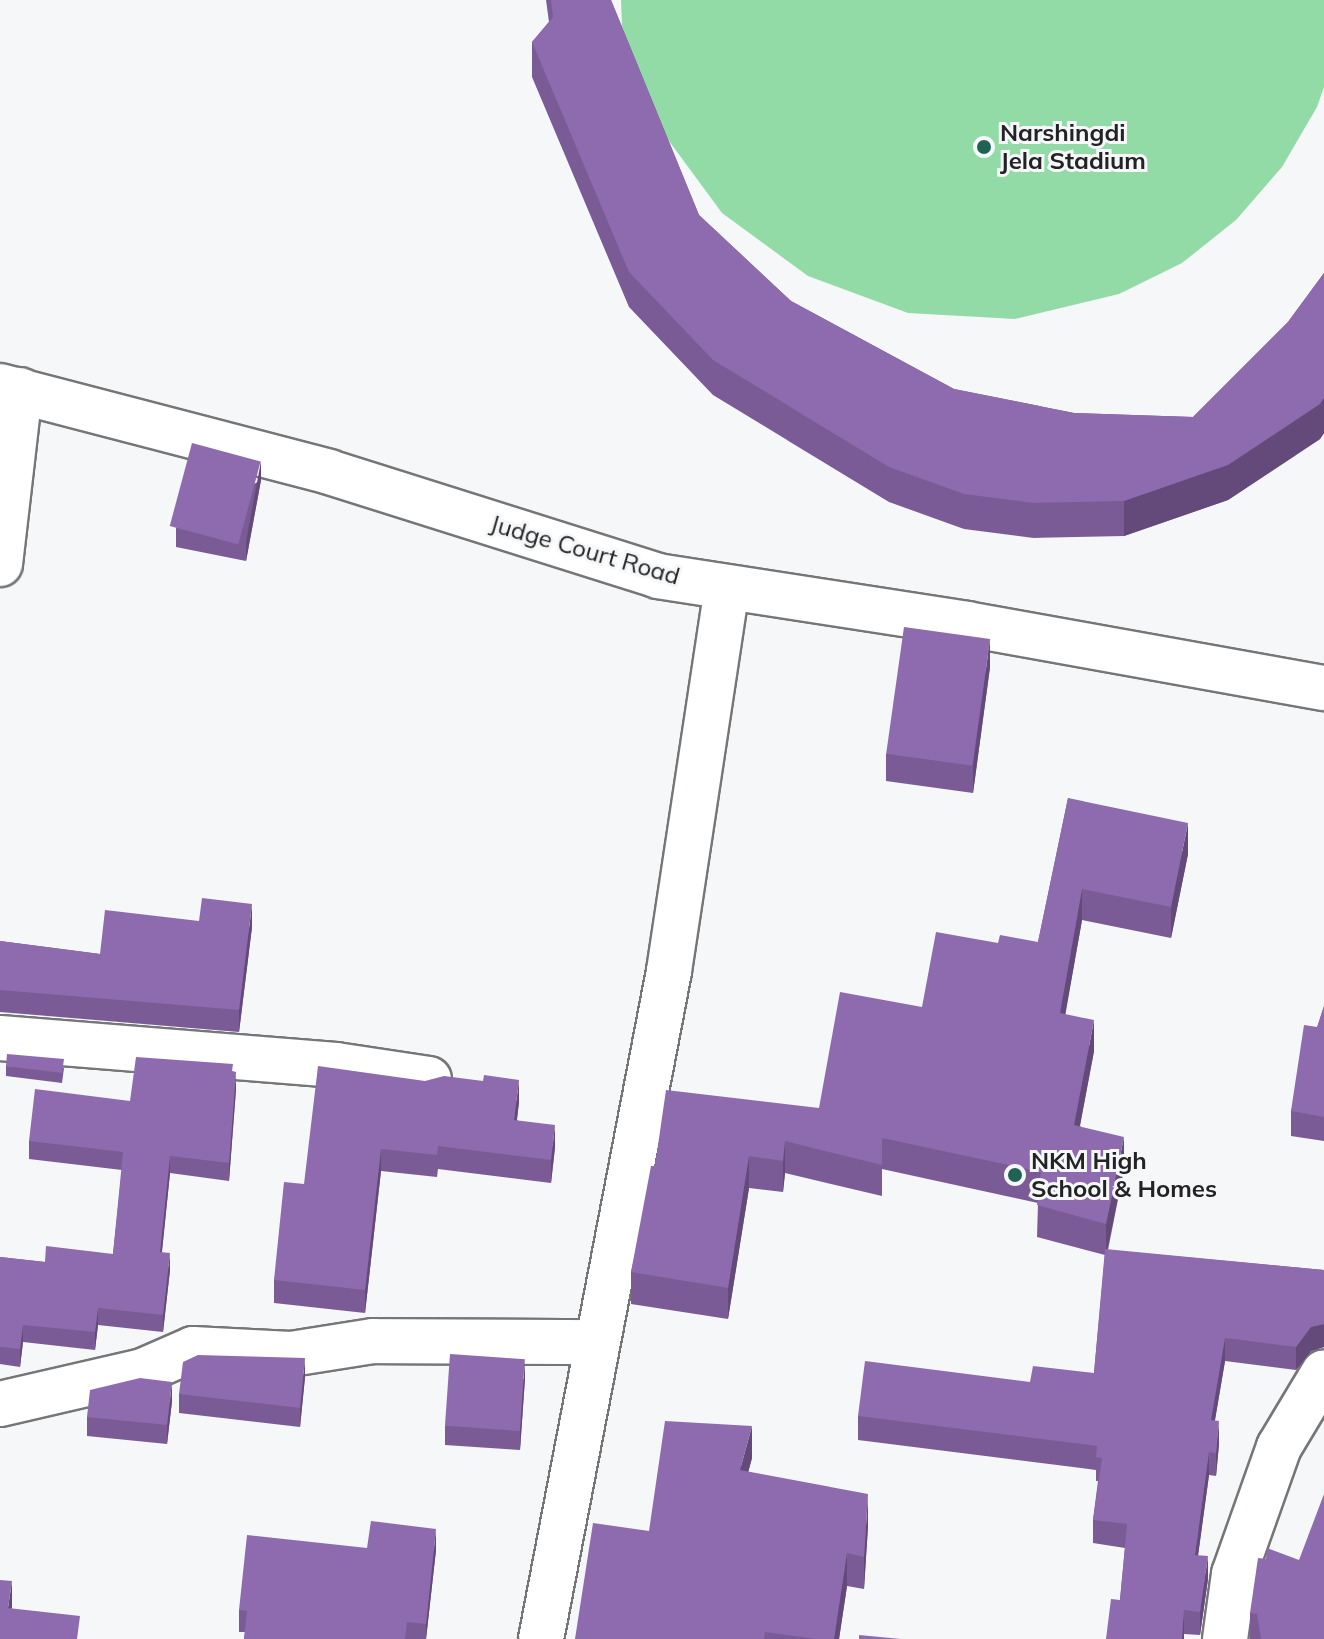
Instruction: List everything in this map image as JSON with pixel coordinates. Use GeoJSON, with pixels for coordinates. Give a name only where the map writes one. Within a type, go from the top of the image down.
{"type":"FeatureCollection","features":[{"type":"Feature","properties":{"kind":"street"},"geometry":{"type":"LineString","coordinates":[[0,564],[10,388]]}},
{"type":"Feature","properties":{"kind":"street","name":"Judge Court Road"},"geometry":{"type":"LineString","coordinates":[[10,388],[329,472],[658,576],[967,624],[1324,688]]}},
{"type":"Feature","properties":{"kind":"street"},"geometry":{"type":"LineString","coordinates":[[541,1639],[669,971],[727,587]]}},
{"type":"Feature","properties":{"kind":"street"},"geometry":{"type":"LineString","coordinates":[[0,1038],[336,1065],[429,1079]]}},
{"type":"Feature","properties":{"kind":"street"},"geometry":{"type":"LineString","coordinates":[[0,1404],[143,1371],[193,1349],[291,1354],[373,1341],[596,1342]]}},
{"type":"Feature","properties":{"kind":"street"},"geometry":{"type":"LineString","coordinates":[[1225,1639],[1234,1574],[1279,1447],[1324,1372]]}},
{"type":"Feature","properties":{"kind":"green space","name":"Narshingdi Jela Stadium"},"geometry":{"type":"Polygon","coordinates":[[[621,0],[1324,0],[1324,87],[1317,107],[1282,167],[1236,220],[1182,263],[1119,294],[1015,319],[908,313],[808,276],[722,213],[658,126],[622,26],[621,0]]]}},
{"type":"Feature","properties":{"kind":"building"},"geometry":{"type":"Polygon","coordinates":[[[551,0],[611,0],[699,215],[791,301],[954,389],[1074,413],[1193,417],[1288,322],[1324,273],[1324,398],[1320,404],[1228,465],[1124,501],[1034,503],[964,494],[889,467],[713,360],[629,272],[532,42],[553,17],[551,0]]]}},
{"type":"Feature","properties":{"kind":"building"},"geometry":{"type":"Polygon","coordinates":[[[192,443],[261,461],[238,544],[170,526],[192,443]]]}},
{"type":"Feature","properties":{"kind":"building"},"geometry":{"type":"Polygon","coordinates":[[[904,627],[990,639],[972,766],[886,754],[904,627]]]}},
{"type":"Feature","properties":{"kind":"building"},"geometry":{"type":"Polygon","coordinates":[[[1068,798],[1188,823],[1171,907],[1082,889],[1060,1013],[1094,1020],[1074,1125],[1124,1137],[1106,1224],[1037,1205],[1041,1172],[882,1138],[882,1165],[785,1141],[783,1161],[749,1156],[728,1288],[631,1272],[651,1166],[655,1166],[666,1090],[819,1108],[840,992],[922,1007],[936,932],[998,943],[1000,935],[1038,942],[1068,798]]]}},
{"type":"Feature","properties":{"kind":"building"},"geometry":{"type":"Polygon","coordinates":[[[202,898],[252,904],[239,1010],[0,990],[0,941],[100,954],[105,910],[199,921],[202,898]]]}},
{"type":"Feature","properties":{"kind":"building"},"geometry":{"type":"Polygon","coordinates":[[[1324,1006],[1324,1117],[1291,1111],[1304,1025],[1317,1027],[1324,1006]]]}},
{"type":"Feature","properties":{"kind":"building"},"geometry":{"type":"Polygon","coordinates":[[[7,1054],[64,1059],[62,1073],[6,1066],[7,1054]]]}},
{"type":"Feature","properties":{"kind":"building"},"geometry":{"type":"Polygon","coordinates":[[[136,1057],[233,1064],[232,1071],[236,1072],[229,1163],[170,1156],[160,1252],[170,1253],[163,1315],[98,1308],[95,1332],[23,1325],[20,1349],[0,1347],[0,1257],[45,1262],[46,1246],[113,1254],[123,1152],[29,1141],[35,1089],[130,1101],[136,1057]]]}},
{"type":"Feature","properties":{"kind":"building"},"geometry":{"type":"Polygon","coordinates":[[[318,1066],[425,1081],[444,1076],[483,1081],[484,1075],[519,1080],[514,1120],[555,1125],[551,1160],[438,1146],[437,1155],[381,1149],[365,1290],[274,1280],[284,1182],[304,1184],[318,1066]]]}},
{"type":"Feature","properties":{"kind":"building"},"geometry":{"type":"Polygon","coordinates":[[[1105,1249],[1324,1270],[1324,1324],[1311,1327],[1296,1347],[1225,1338],[1211,1420],[1219,1421],[1216,1453],[1209,1452],[1195,1555],[1208,1556],[1200,1612],[1184,1610],[1182,1639],[1106,1639],[1111,1599],[1120,1600],[1127,1524],[1093,1520],[1102,1458],[1096,1457],[1097,1446],[858,1416],[865,1361],[1030,1382],[1033,1366],[1094,1373],[1105,1249]]]}},
{"type":"Feature","properties":{"kind":"building"},"geometry":{"type":"Polygon","coordinates":[[[450,1354],[525,1359],[520,1431],[445,1426],[450,1354]]]}},
{"type":"Feature","properties":{"kind":"building"},"geometry":{"type":"Polygon","coordinates":[[[198,1355],[305,1358],[300,1408],[179,1394],[183,1362],[198,1355]]]}},
{"type":"Feature","properties":{"kind":"building"},"geometry":{"type":"Polygon","coordinates":[[[140,1378],[172,1382],[167,1425],[87,1417],[90,1390],[140,1378]]]}},
{"type":"Feature","properties":{"kind":"building"},"geometry":{"type":"Polygon","coordinates":[[[665,1421],[752,1426],[740,1470],[868,1494],[864,1557],[847,1553],[834,1639],[765,1632],[764,1639],[575,1639],[593,1523],[649,1531],[665,1421]]]}},
{"type":"Feature","properties":{"kind":"building"},"geometry":{"type":"Polygon","coordinates":[[[1324,1494],[1324,1639],[1261,1639],[1257,1614],[1250,1613],[1258,1558],[1266,1559],[1267,1548],[1299,1560],[1324,1494]]]}},
{"type":"Feature","properties":{"kind":"building"},"geometry":{"type":"Polygon","coordinates":[[[371,1521],[436,1529],[426,1624],[407,1622],[405,1639],[244,1639],[247,1611],[239,1610],[247,1535],[367,1548],[371,1521]]]}},
{"type":"Feature","properties":{"kind":"building"},"geometry":{"type":"Polygon","coordinates":[[[0,1580],[12,1581],[8,1608],[80,1616],[77,1639],[0,1639],[0,1580]]]}},
{"type":"Feature","properties":{"kind":"building"},"geometry":{"type":"Polygon","coordinates":[[[859,1635],[901,1639],[859,1639],[859,1635]]]}},
{"type":"Feature","properties":{"kind":"place","name":"Narshingdi Jela Stadium"},"geometry":{"type":"Point","coordinates":[984,147]}},
{"type":"Feature","properties":{"kind":"place","name":"NKM High School & Homes"},"geometry":{"type":"Point","coordinates":[1015,1175]}}]}
